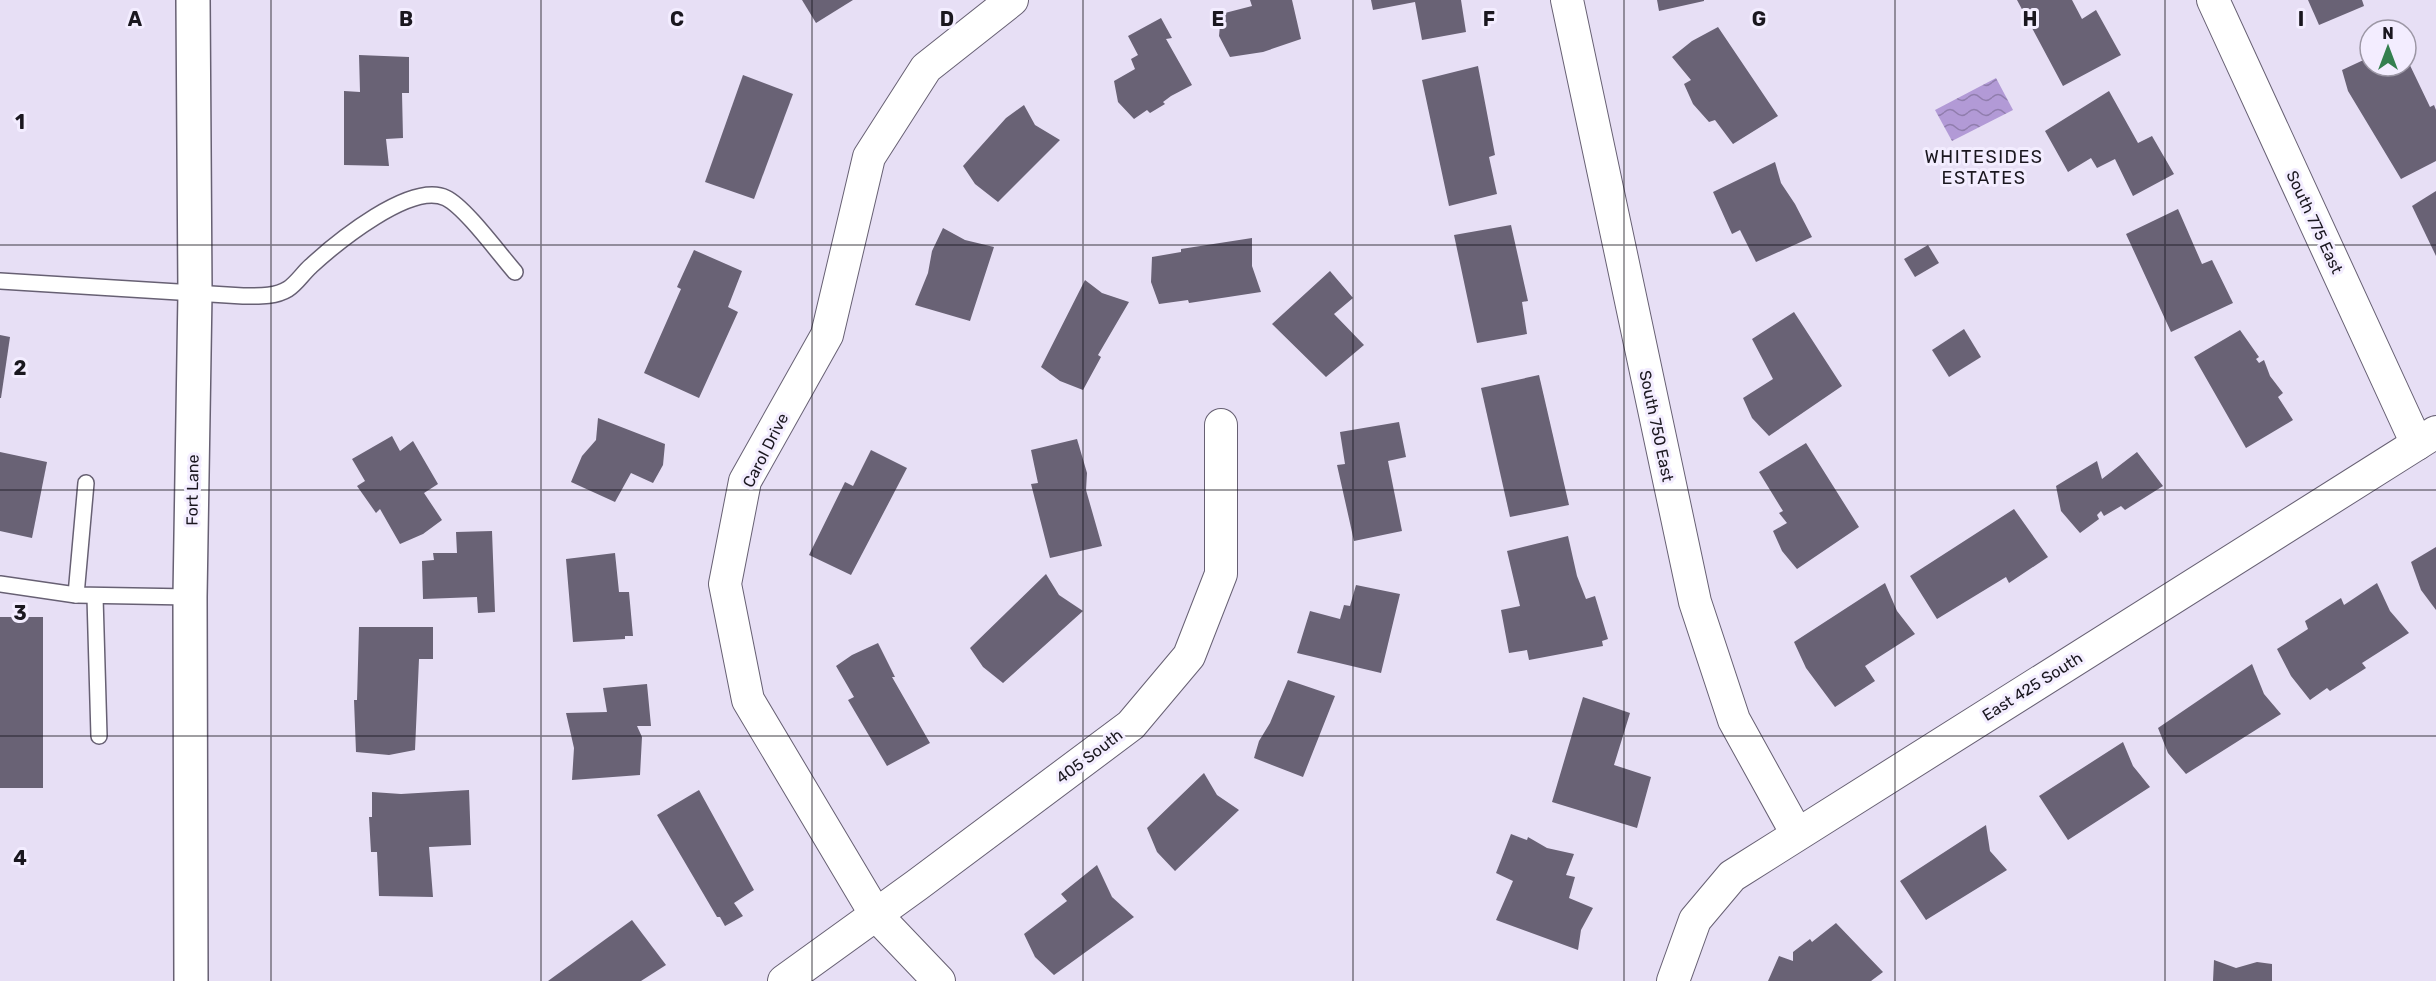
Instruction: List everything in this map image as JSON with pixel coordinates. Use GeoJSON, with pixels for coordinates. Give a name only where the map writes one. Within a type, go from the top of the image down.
{"type":"FeatureCollection","features":[{"type":"Feature","properties":{"kind":"main road","name":"Fort Lane"},"geometry":{"type":"LineString","coordinates":[[191,981],[190,597],[195,293],[193,0]]}},
{"type":"Feature","properties":{"kind":"street","name":"Carol Drive"},"geometry":{"type":"LineString","coordinates":[[939,981],[876,915],[747,700],[725,584],[745,481],[827,335],[869,157],[926,68],[1012,0]]}},
{"type":"Feature","properties":{"kind":"street","name":"South 750 East"},"geometry":{"type":"LineString","coordinates":[[1568,0],[1695,602],[1734,720],[1797,834]]}},
{"type":"Feature","properties":{"kind":"street","name":"South 775 East"},"geometry":{"type":"LineString","coordinates":[[2212,0],[2427,438]]}},
{"type":"Feature","properties":{"kind":"street","name":"405 South"},"geometry":{"type":"LineString","coordinates":[[784,981],[1131,725],[1189,656],[1221,574],[1221,425]]}},
{"type":"Feature","properties":{"kind":"street","name":"East 425 South"},"geometry":{"type":"LineString","coordinates":[[1673,981],[1695,920],[1732,876],[2427,438]]}},
{"type":"Feature","properties":{"kind":"lane"},"geometry":{"type":"LineString","coordinates":[[0,281],[263,296],[287,289],[309,267],[354,232],[415,197],[445,198],[457,207],[515,272]]}},
{"type":"Feature","properties":{"kind":"lane"},"geometry":{"type":"LineString","coordinates":[[76,596],[86,483]]}},
{"type":"Feature","properties":{"kind":"lane"},"geometry":{"type":"LineString","coordinates":[[0,584],[76,596],[190,597]]}},
{"type":"Feature","properties":{"kind":"lane"},"geometry":{"type":"LineString","coordinates":[[95,597],[99,736]]}},
{"type":"Feature","properties":{"kind":"water"},"geometry":{"type":"Polygon","coordinates":[[[1996,78],[2013,110],[1952,141],[1935,110],[1996,78]]]}},
{"type":"Feature","properties":{"kind":"building"},"geometry":{"type":"Polygon","coordinates":[[[802,0],[853,0],[816,23],[802,0]]]}},
{"type":"Feature","properties":{"kind":"building"},"geometry":{"type":"Polygon","coordinates":[[[1250,0],[1292,0],[1301,39],[1263,52],[1230,57],[1219,36],[1221,14],[1252,6],[1250,0]]]}},
{"type":"Feature","properties":{"kind":"building"},"geometry":{"type":"Polygon","coordinates":[[[1371,0],[1461,0],[1466,32],[1422,40],[1415,2],[1373,10],[1371,0]]]}},
{"type":"Feature","properties":{"kind":"building"},"geometry":{"type":"Polygon","coordinates":[[[1657,0],[1704,0],[1704,1],[1659,11],[1657,0]]]}},
{"type":"Feature","properties":{"kind":"building"},"geometry":{"type":"Polygon","coordinates":[[[2017,0],[2072,0],[2082,19],[2096,10],[2121,55],[2063,86],[2017,0]]]}},
{"type":"Feature","properties":{"kind":"building"},"geometry":{"type":"Polygon","coordinates":[[[2308,0],[2362,0],[2364,6],[2319,25],[2308,0]]]}},
{"type":"Feature","properties":{"kind":"building"},"geometry":{"type":"Polygon","coordinates":[[[1161,18],[1172,38],[1166,39],[1192,85],[1171,96],[1163,102],[1165,104],[1150,113],[1147,110],[1134,119],[1118,102],[1114,81],[1135,69],[1131,59],[1138,55],[1128,36],[1161,18]]]}},
{"type":"Feature","properties":{"kind":"building"},"geometry":{"type":"Polygon","coordinates":[[[1718,27],[1778,116],[1733,144],[1715,120],[1709,122],[1693,104],[1684,84],[1691,80],[1672,57],[1692,41],[1718,27]]]}},
{"type":"Feature","properties":{"kind":"building"},"geometry":{"type":"Polygon","coordinates":[[[359,55],[409,57],[409,93],[402,93],[403,138],[386,139],[389,166],[344,165],[344,91],[360,92],[359,55]]]}},
{"type":"Feature","properties":{"kind":"building"},"geometry":{"type":"Polygon","coordinates":[[[2358,63],[2358,78],[2416,78],[2430,107],[2434,105],[2436,110],[2436,161],[2401,179],[2348,91],[2342,70],[2358,63]]]}},
{"type":"Feature","properties":{"kind":"building"},"geometry":{"type":"Polygon","coordinates":[[[1478,66],[1495,155],[1489,157],[1497,194],[1449,206],[1422,80],[1478,66]]]}},
{"type":"Feature","properties":{"kind":"building"},"geometry":{"type":"Polygon","coordinates":[[[743,75],[793,94],[754,199],[705,182],[743,75]]]}},
{"type":"Feature","properties":{"kind":"building"},"geometry":{"type":"Polygon","coordinates":[[[2109,91],[2138,143],[2152,136],[2174,174],[2133,196],[2115,159],[2097,168],[2091,158],[2068,172],[2045,131],[2109,91]]]}},
{"type":"Feature","properties":{"kind":"building"},"geometry":{"type":"Polygon","coordinates":[[[1024,105],[1035,125],[1060,140],[998,202],[975,184],[963,166],[1006,118],[1024,105]]]}},
{"type":"Feature","properties":{"kind":"building"},"geometry":{"type":"Polygon","coordinates":[[[1775,162],[1781,183],[1812,237],[1756,262],[1740,230],[1732,234],[1713,192],[1775,162]]]}},
{"type":"Feature","properties":{"kind":"building"},"geometry":{"type":"Polygon","coordinates":[[[2436,191],[2436,256],[2412,206],[2436,191]]]}},
{"type":"Feature","properties":{"kind":"building"},"geometry":{"type":"Polygon","coordinates":[[[2178,209],[2202,264],[2212,260],[2233,303],[2171,332],[2126,234],[2178,209]]]}},
{"type":"Feature","properties":{"kind":"building"},"geometry":{"type":"Polygon","coordinates":[[[1511,225],[1528,301],[1522,302],[1527,334],[1477,343],[1454,235],[1511,225]]]}},
{"type":"Feature","properties":{"kind":"building"},"geometry":{"type":"Polygon","coordinates":[[[943,228],[965,240],[994,247],[970,321],[915,305],[928,273],[932,251],[943,228]]]}},
{"type":"Feature","properties":{"kind":"building"},"geometry":{"type":"Polygon","coordinates":[[[1252,238],[1252,266],[1261,292],[1189,303],[1188,300],[1159,304],[1151,282],[1152,257],[1181,252],[1181,249],[1252,238]]]}},
{"type":"Feature","properties":{"kind":"building"},"geometry":{"type":"Polygon","coordinates":[[[1928,245],[1939,263],[1915,277],[1904,259],[1928,245]]]}},
{"type":"Feature","properties":{"kind":"building"},"geometry":{"type":"Polygon","coordinates":[[[694,250],[742,271],[728,307],[738,312],[699,398],[644,373],[681,289],[677,287],[694,250]]]}},
{"type":"Feature","properties":{"kind":"building"},"geometry":{"type":"Polygon","coordinates":[[[1330,271],[1353,298],[1334,314],[1364,345],[1326,377],[1272,324],[1330,271]]]}},
{"type":"Feature","properties":{"kind":"building"},"geometry":{"type":"Polygon","coordinates":[[[1085,280],[1102,293],[1129,302],[1098,355],[1101,357],[1083,390],[1060,381],[1041,367],[1085,280]]]}},
{"type":"Feature","properties":{"kind":"building"},"geometry":{"type":"Polygon","coordinates":[[[1794,312],[1842,386],[1769,436],[1752,418],[1743,398],[1773,379],[1752,339],[1794,312]]]}},
{"type":"Feature","properties":{"kind":"building"},"geometry":{"type":"Polygon","coordinates":[[[1964,329],[1981,357],[1949,377],[1932,350],[1964,329]]]}},
{"type":"Feature","properties":{"kind":"building"},"geometry":{"type":"Polygon","coordinates":[[[2240,330],[2259,357],[2256,359],[2259,363],[2264,360],[2270,376],[2283,393],[2278,397],[2293,420],[2246,448],[2194,357],[2240,330]]]}},
{"type":"Feature","properties":{"kind":"building"},"geometry":{"type":"Polygon","coordinates":[[[0,335],[10,337],[1,398],[0,398],[0,335]]]}},
{"type":"Feature","properties":{"kind":"building"},"geometry":{"type":"Polygon","coordinates":[[[1539,375],[1569,505],[1510,517],[1481,388],[1539,375]]]}},
{"type":"Feature","properties":{"kind":"building"},"geometry":{"type":"Polygon","coordinates":[[[598,418],[665,444],[663,465],[653,483],[631,473],[615,502],[571,482],[582,456],[596,440],[598,418]]]}},
{"type":"Feature","properties":{"kind":"building"},"geometry":{"type":"Polygon","coordinates":[[[1399,422],[1406,457],[1388,461],[1402,531],[1354,541],[1337,465],[1345,464],[1340,432],[1399,422]]]}},
{"type":"Feature","properties":{"kind":"building"},"geometry":{"type":"Polygon","coordinates":[[[392,436],[400,451],[413,441],[438,484],[424,493],[442,520],[423,534],[400,544],[380,509],[376,513],[357,486],[365,481],[352,459],[392,436]]]}},
{"type":"Feature","properties":{"kind":"building"},"geometry":{"type":"Polygon","coordinates":[[[1077,439],[1087,473],[1086,490],[1102,546],[1050,558],[1031,484],[1038,483],[1031,450],[1077,439]]]}},
{"type":"Feature","properties":{"kind":"building"},"geometry":{"type":"Polygon","coordinates":[[[1806,443],[1859,527],[1797,569],[1782,551],[1773,531],[1787,523],[1779,513],[1783,511],[1759,472],[1806,443]]]}},
{"type":"Feature","properties":{"kind":"building"},"geometry":{"type":"Polygon","coordinates":[[[871,450],[907,468],[851,575],[809,555],[845,482],[853,486],[871,450]]]}},
{"type":"Feature","properties":{"kind":"building"},"geometry":{"type":"Polygon","coordinates":[[[0,452],[47,462],[32,538],[0,531],[0,452]]]}},
{"type":"Feature","properties":{"kind":"building"},"geometry":{"type":"Polygon","coordinates":[[[2137,452],[2163,486],[2125,510],[2121,506],[2104,516],[2101,511],[2097,515],[2099,519],[2080,533],[2061,511],[2056,486],[2097,461],[2102,479],[2137,452]]]}},
{"type":"Feature","properties":{"kind":"building"},"geometry":{"type":"Polygon","coordinates":[[[2014,509],[2048,557],[2009,583],[2006,577],[1937,619],[1910,576],[2014,509]]]}},
{"type":"Feature","properties":{"kind":"building"},"geometry":{"type":"Polygon","coordinates":[[[492,531],[495,612],[478,613],[477,597],[423,599],[422,561],[434,560],[433,553],[457,553],[456,532],[492,531]]]}},
{"type":"Feature","properties":{"kind":"building"},"geometry":{"type":"Polygon","coordinates":[[[1568,536],[1577,576],[1586,599],[1595,596],[1608,639],[1602,641],[1603,646],[1529,660],[1527,650],[1509,653],[1501,610],[1520,606],[1507,551],[1568,536]]]}},
{"type":"Feature","properties":{"kind":"building"},"geometry":{"type":"Polygon","coordinates":[[[2436,547],[2436,610],[2421,590],[2411,562],[2436,547]]]}},
{"type":"Feature","properties":{"kind":"building"},"geometry":{"type":"Polygon","coordinates":[[[615,553],[619,592],[629,592],[633,636],[625,636],[625,639],[573,642],[566,559],[615,553]]]}},
{"type":"Feature","properties":{"kind":"building"},"geometry":{"type":"Polygon","coordinates":[[[1046,574],[1059,595],[1083,611],[1003,683],[983,667],[970,648],[1046,574]]]}},
{"type":"Feature","properties":{"kind":"building"},"geometry":{"type":"Polygon","coordinates":[[[1885,583],[1897,611],[1915,634],[1865,666],[1875,681],[1835,707],[1806,668],[1794,642],[1885,583]]]}},
{"type":"Feature","properties":{"kind":"building"},"geometry":{"type":"Polygon","coordinates":[[[2377,583],[2390,611],[2409,633],[2362,663],[2366,668],[2330,691],[2327,688],[2310,700],[2291,676],[2277,649],[2308,629],[2305,621],[2341,598],[2344,605],[2377,583]]]}},
{"type":"Feature","properties":{"kind":"building"},"geometry":{"type":"Polygon","coordinates":[[[1356,585],[1400,594],[1381,673],[1297,653],[1310,611],[1340,619],[1344,605],[1350,606],[1356,585]]]}},
{"type":"Feature","properties":{"kind":"building"},"geometry":{"type":"Polygon","coordinates":[[[0,617],[43,617],[43,788],[0,788],[0,617]]]}},
{"type":"Feature","properties":{"kind":"building"},"geometry":{"type":"Polygon","coordinates":[[[359,627],[433,627],[433,659],[419,659],[415,750],[389,755],[356,752],[354,700],[357,700],[359,627]]]}},
{"type":"Feature","properties":{"kind":"building"},"geometry":{"type":"Polygon","coordinates":[[[878,643],[895,677],[892,677],[930,743],[887,766],[848,700],[854,697],[836,666],[852,655],[878,643]]]}},
{"type":"Feature","properties":{"kind":"building"},"geometry":{"type":"Polygon","coordinates":[[[2252,664],[2264,694],[2281,714],[2186,774],[2168,753],[2158,728],[2252,664]]]}},
{"type":"Feature","properties":{"kind":"building"},"geometry":{"type":"Polygon","coordinates":[[[1288,680],[1335,696],[1303,777],[1254,758],[1259,741],[1270,723],[1288,680]]]}},
{"type":"Feature","properties":{"kind":"building"},"geometry":{"type":"Polygon","coordinates":[[[647,684],[651,726],[637,726],[642,737],[640,775],[572,780],[574,748],[566,713],[607,712],[603,688],[647,684]]]}},
{"type":"Feature","properties":{"kind":"building"},"geometry":{"type":"Polygon","coordinates":[[[1583,697],[1630,713],[1614,765],[1651,777],[1637,828],[1552,802],[1583,697]]]}},
{"type":"Feature","properties":{"kind":"building"},"geometry":{"type":"Polygon","coordinates":[[[2123,742],[2133,766],[2150,787],[2068,840],[2039,796],[2123,742]]]}},
{"type":"Feature","properties":{"kind":"building"},"geometry":{"type":"Polygon","coordinates":[[[1204,773],[1217,795],[1239,810],[1175,871],[1157,852],[1147,828],[1204,773]]]}},
{"type":"Feature","properties":{"kind":"building"},"geometry":{"type":"Polygon","coordinates":[[[469,790],[471,845],[429,847],[433,897],[379,896],[377,852],[371,852],[369,817],[372,817],[372,792],[401,794],[469,790]]]}},
{"type":"Feature","properties":{"kind":"building"},"geometry":{"type":"Polygon","coordinates":[[[699,790],[754,890],[734,903],[743,916],[725,926],[720,917],[717,917],[657,815],[699,790]]]}},
{"type":"Feature","properties":{"kind":"building"},"geometry":{"type":"Polygon","coordinates":[[[1986,825],[1990,851],[2007,870],[1926,920],[1900,881],[1986,825]]]}},
{"type":"Feature","properties":{"kind":"building"},"geometry":{"type":"Polygon","coordinates":[[[1511,834],[1527,840],[1528,837],[1547,848],[1574,854],[1566,875],[1575,877],[1569,898],[1593,908],[1581,930],[1578,950],[1496,920],[1513,881],[1496,873],[1511,834]]]}},
{"type":"Feature","properties":{"kind":"building"},"geometry":{"type":"Polygon","coordinates":[[[1097,865],[1112,897],[1134,917],[1054,975],[1035,957],[1024,934],[1067,901],[1061,894],[1097,865]]]}},
{"type":"Feature","properties":{"kind":"building"},"geometry":{"type":"Polygon","coordinates":[[[632,920],[666,965],[641,981],[548,981],[632,920]]]}},
{"type":"Feature","properties":{"kind":"building"},"geometry":{"type":"Polygon","coordinates":[[[1836,923],[1883,972],[1871,981],[1768,981],[1779,956],[1793,961],[1793,952],[1810,939],[1812,942],[1836,923]]]}},
{"type":"Feature","properties":{"kind":"building"},"geometry":{"type":"Polygon","coordinates":[[[2214,960],[2236,968],[2257,962],[2272,964],[2272,981],[2213,981],[2214,960]]]}},
{"type":"Feature","properties":{"kind":"district","name":"WHITESIDES ESTATES"},"geometry":{"type":"Point","coordinates":[1984,167]}}]}
